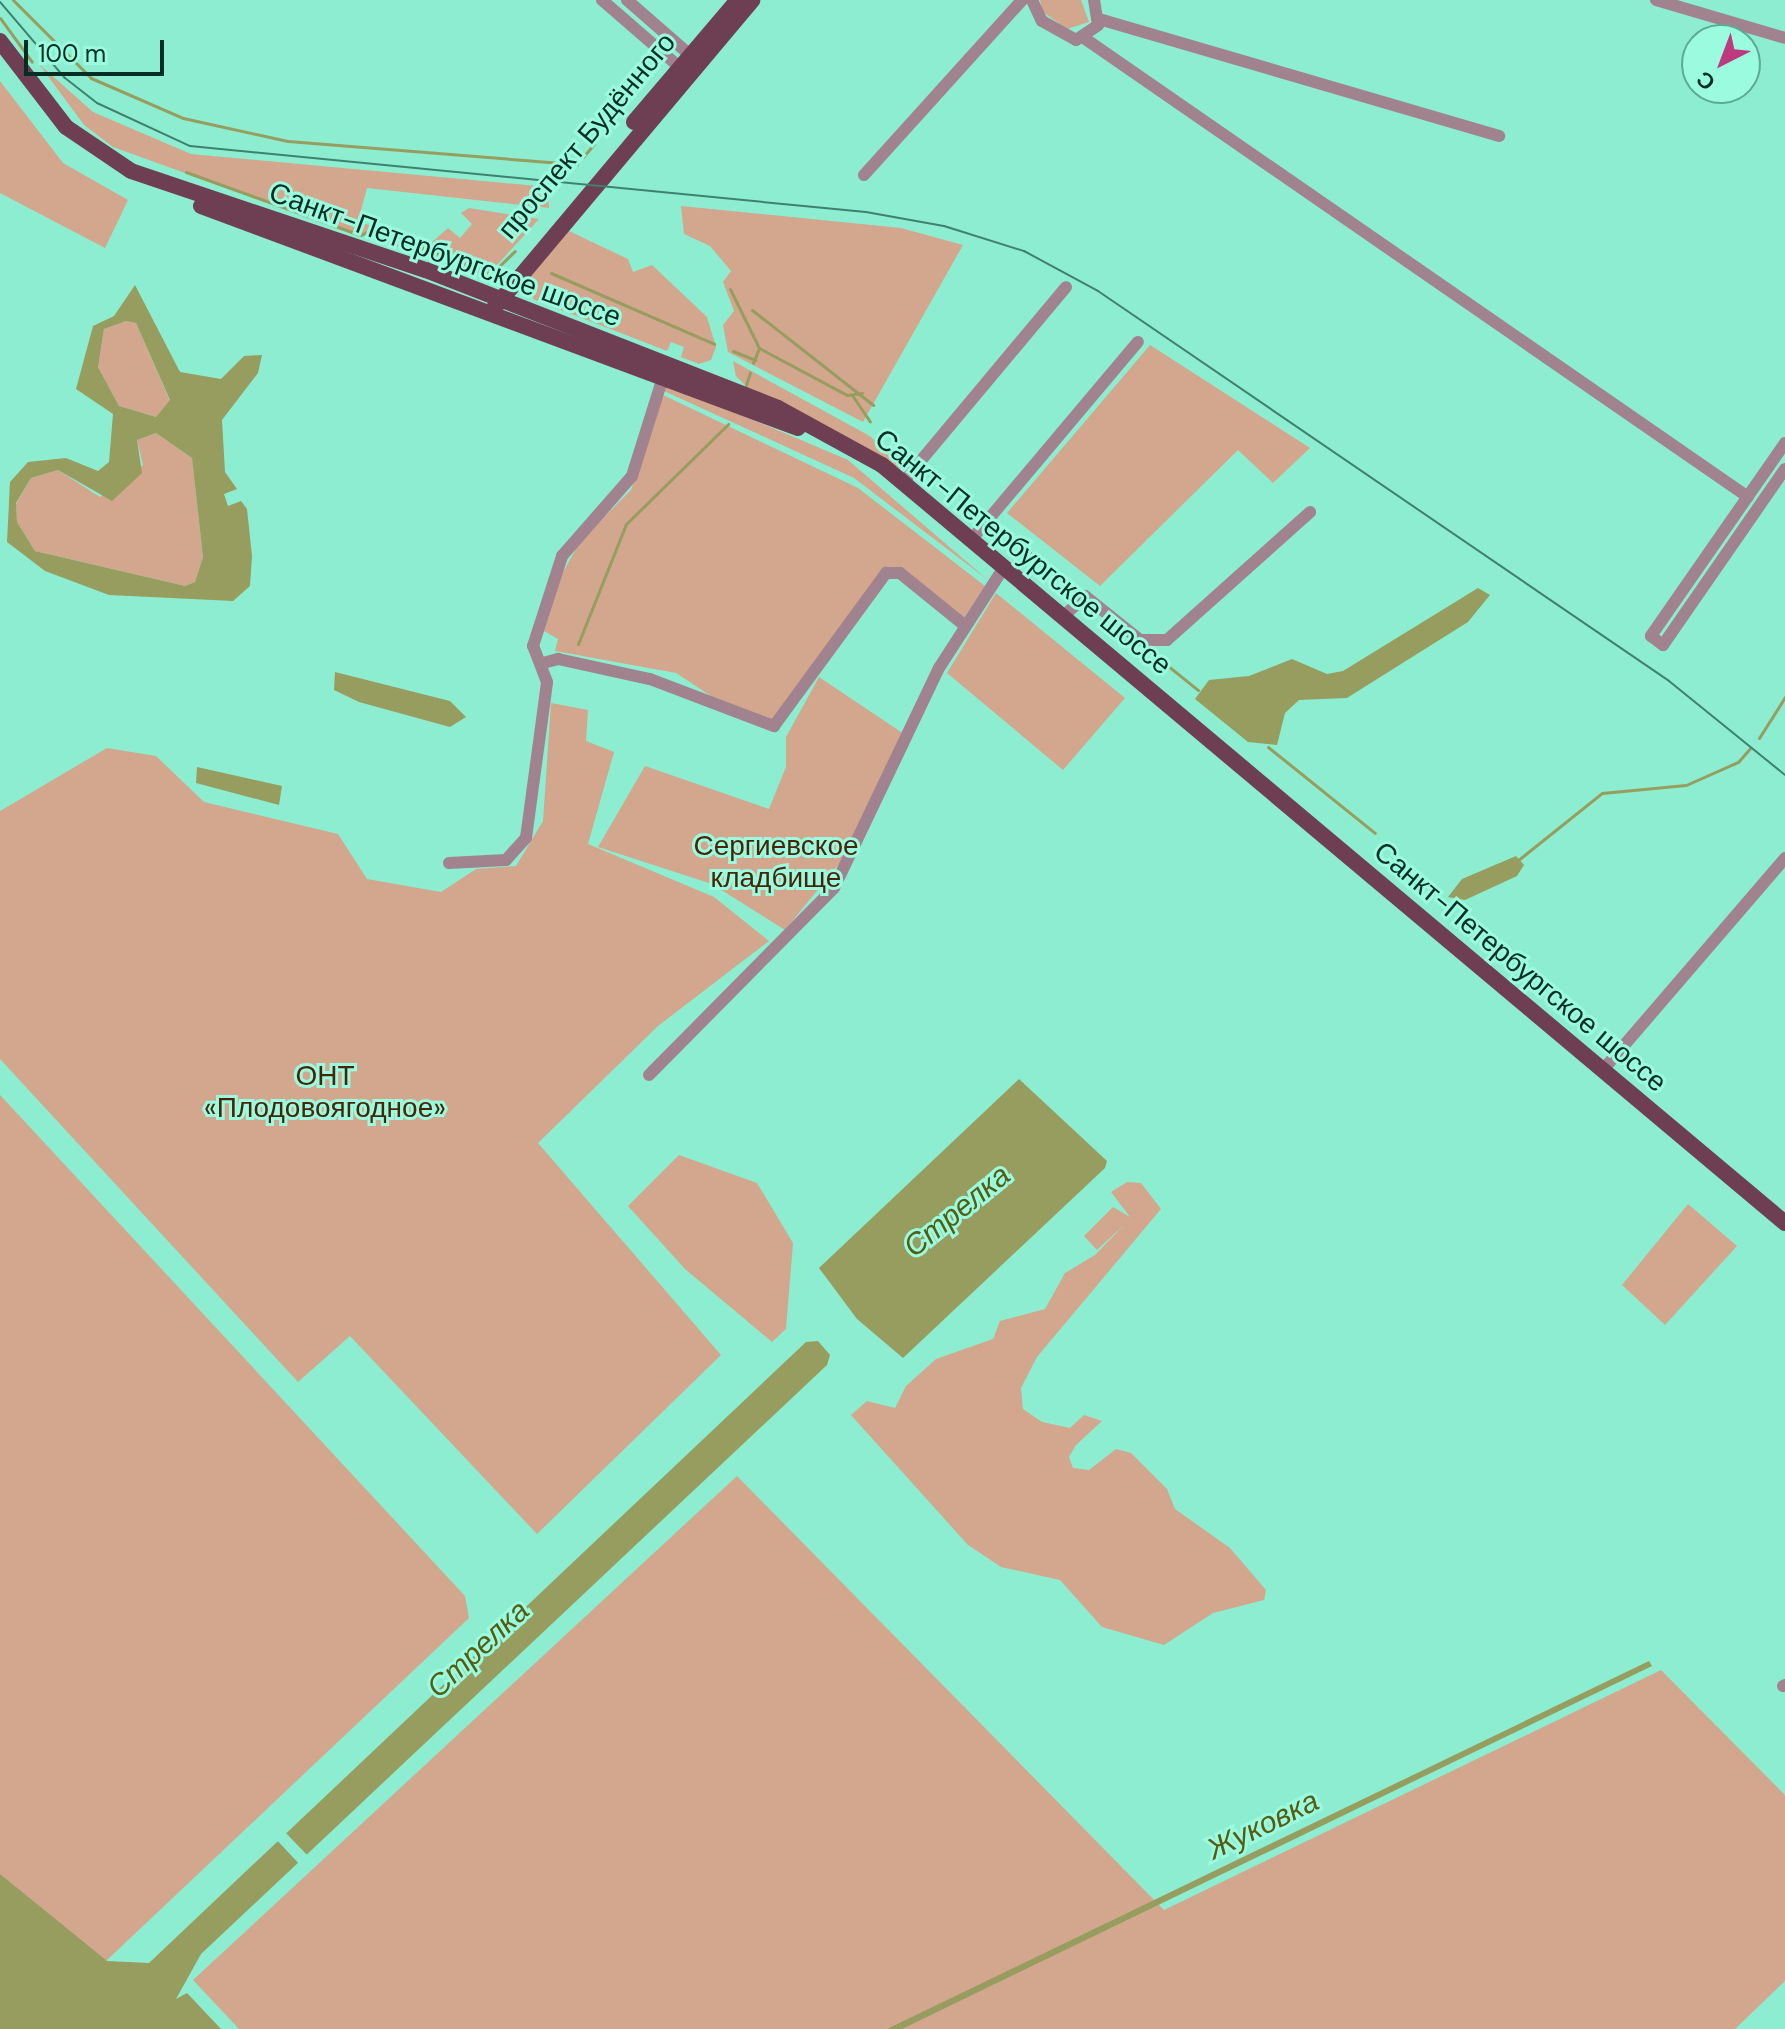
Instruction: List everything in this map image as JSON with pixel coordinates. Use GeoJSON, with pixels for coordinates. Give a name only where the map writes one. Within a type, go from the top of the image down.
{"type":"FeatureCollection","features":[{"type":"Feature","properties":{"kind":"main road","name":"проспект Будённого"},"geometry":{"type":"LineString","coordinates":[[494,303],[689,65],[738,0]]}},
{"type":"Feature","properties":{"kind":"main road","name":"проспект Будённого"},"geometry":{"type":"LineString","coordinates":[[689,65],[752,0]]}},
{"type":"Feature","properties":{"kind":"main road","name":"Санкт-Петербургское шоссе"},"geometry":{"type":"LineString","coordinates":[[0,41],[60,120],[112,162],[778,408],[903,482],[1785,1223]]}},
{"type":"Feature","properties":{"kind":"main road","name":"Санкт-Петербургское шоссе"},"geometry":{"type":"LineString","coordinates":[[0,58],[51,125],[109,171],[494,303],[663,377],[838,448],[999,575],[1785,1236]]}},
{"type":"Feature","properties":{"kind":"street"},"geometry":{"type":"LineString","coordinates":[[602,0],[689,65]]}},
{"type":"Feature","properties":{"kind":"street"},"geometry":{"type":"LineString","coordinates":[[627,0],[689,65]]}},
{"type":"Feature","properties":{"kind":"street"},"geometry":{"type":"LineString","coordinates":[[864,175],[1022,0]]}},
{"type":"Feature","properties":{"kind":"street"},"geometry":{"type":"LineString","coordinates":[[1032,0],[1050,27],[1084,38],[1748,497]]}},
{"type":"Feature","properties":{"kind":"street"},"geometry":{"type":"LineString","coordinates":[[1094,0],[1099,19]]}},
{"type":"Feature","properties":{"kind":"street"},"geometry":{"type":"LineString","coordinates":[[1656,0],[1785,38]]}},
{"type":"Feature","properties":{"kind":"street"},"geometry":{"type":"LineString","coordinates":[[1084,38],[1099,19]]}},
{"type":"Feature","properties":{"kind":"street"},"geometry":{"type":"LineString","coordinates":[[1099,19],[1499,136]]}},
{"type":"Feature","properties":{"kind":"street"},"geometry":{"type":"LineString","coordinates":[[903,482],[1066,287]]}},
{"type":"Feature","properties":{"kind":"street"},"geometry":{"type":"LineString","coordinates":[[971,540],[1138,342]]}},
{"type":"Feature","properties":{"kind":"street"},"geometry":{"type":"LineString","coordinates":[[449,863],[506,860],[526,838],[547,682],[543,663],[533,646],[562,556],[632,476],[663,377]]}},
{"type":"Feature","properties":{"kind":"street"},"geometry":{"type":"LineString","coordinates":[[1785,443],[1651,636],[1663,645],[1785,469]]}},
{"type":"Feature","properties":{"kind":"street"},"geometry":{"type":"LineString","coordinates":[[1064,616],[1085,596],[1140,640],[1167,640],[1310,512]]}},
{"type":"Feature","properties":{"kind":"street"},"geometry":{"type":"LineString","coordinates":[[543,663],[558,659],[650,679],[774,726],[886,573],[900,573],[963,624]]}},
{"type":"Feature","properties":{"kind":"street"},"geometry":{"type":"LineString","coordinates":[[649,1075],[834,888],[963,624],[999,575]]}},
{"type":"Feature","properties":{"kind":"street"},"geometry":{"type":"LineString","coordinates":[[1602,1071],[1785,858]]}},
{"type":"Feature","properties":{"kind":"green space"},"geometry":{"type":"Polygon","coordinates":[[[1040,0],[1081,0],[1089,22],[1067,29],[1043,12],[1040,0]]]}},
{"type":"Feature","properties":{"kind":"green space"},"geometry":{"type":"Polygon","coordinates":[[[39,64],[93,112],[191,154],[548,187],[549,208],[367,188],[358,222],[377,227],[362,237],[113,147],[84,125],[39,64]]]}},
{"type":"Feature","properties":{"kind":"green space"},"geometry":{"type":"Polygon","coordinates":[[[0,81],[63,163],[128,200],[105,248],[0,193],[0,81]]]}},
{"type":"Feature","properties":{"kind":"green space"},"geometry":{"type":"Polygon","coordinates":[[[681,206],[901,228],[963,245],[863,422],[728,352],[723,325],[734,311],[723,282],[731,271],[710,246],[684,234],[681,206]]]}},
{"type":"Feature","properties":{"kind":"green space"},"geometry":{"type":"Polygon","coordinates":[[[469,208],[539,219],[487,276],[381,241],[390,234],[430,244],[448,228],[460,238],[472,224],[461,213],[469,208]]]}},
{"type":"Feature","properties":{"kind":"green space"},"geometry":{"type":"Polygon","coordinates":[[[569,231],[628,259],[633,272],[652,265],[707,317],[716,347],[711,360],[699,364],[681,357],[684,347],[671,342],[667,351],[533,299],[529,276],[569,231]]]}},
{"type":"Feature","properties":{"kind":"green space"},"geometry":{"type":"Polygon","coordinates":[[[126,321],[136,323],[170,401],[156,417],[119,406],[98,367],[104,329],[126,321]]]}},
{"type":"Feature","properties":{"kind":"green space"},"geometry":{"type":"Polygon","coordinates":[[[1150,345],[1310,448],[1273,483],[1238,450],[1100,586],[1007,513],[1150,345]]]}},
{"type":"Feature","properties":{"kind":"green space"},"geometry":{"type":"Polygon","coordinates":[[[733,361],[868,435],[909,466],[905,471],[753,393],[736,376],[733,361]]]}},
{"type":"Feature","properties":{"kind":"green space"},"geometry":{"type":"Polygon","coordinates":[[[666,383],[848,460],[988,580],[854,478],[664,391],[666,383]]]}},
{"type":"Feature","properties":{"kind":"green space"},"geometry":{"type":"Polygon","coordinates":[[[663,395],[858,488],[985,586],[964,618],[895,569],[784,713],[768,722],[726,706],[676,673],[555,651],[558,639],[544,631],[562,574],[581,540],[631,490],[663,395]]]}},
{"type":"Feature","properties":{"kind":"green space"},"geometry":{"type":"Polygon","coordinates":[[[156,433],[192,458],[203,557],[195,582],[185,586],[35,551],[17,522],[16,504],[31,478],[58,470],[100,497],[143,465],[137,440],[156,433]]]}},
{"type":"Feature","properties":{"kind":"green space"},"geometry":{"type":"Polygon","coordinates":[[[996,593],[1125,698],[1063,770],[947,673],[996,593]]]}},
{"type":"Feature","properties":{"kind":"green space","name":"Сергиевское кладбище"},"geometry":{"type":"Polygon","coordinates":[[[819,677],[904,734],[847,854],[785,930],[712,884],[598,847],[645,766],[769,809],[786,767],[786,737],[819,677]]]}},
{"type":"Feature","properties":{"kind":"green space","name":"ОНТ «Плодовоягодное»"},"geometry":{"type":"Polygon","coordinates":[[[551,703],[588,710],[586,741],[614,752],[588,844],[714,897],[769,941],[658,1026],[538,1143],[721,1355],[537,1534],[350,1336],[298,1382],[0,1059],[0,811],[107,748],[156,756],[204,802],[338,834],[367,879],[441,892],[476,869],[516,866],[543,821],[551,703]]]}},
{"type":"Feature","properties":{"kind":"green space"},"geometry":{"type":"Polygon","coordinates":[[[0,1095],[465,1596],[469,1618],[34,2029],[0,2029],[0,1095]]]}},
{"type":"Feature","properties":{"kind":"green space"},"geometry":{"type":"Polygon","coordinates":[[[679,1155],[757,1183],[793,1243],[786,1329],[772,1342],[685,1269],[628,1206],[679,1155]]]}},
{"type":"Feature","properties":{"kind":"green space"},"geometry":{"type":"Polygon","coordinates":[[[1127,1182],[1141,1183],[1161,1209],[1037,1357],[1021,1388],[1023,1409],[1042,1422],[1070,1428],[1084,1415],[1102,1421],[1076,1445],[1069,1457],[1073,1468],[1089,1470],[1116,1449],[1131,1453],[1167,1489],[1175,1509],[1230,1548],[1266,1590],[1264,1600],[1213,1613],[1164,1645],[1102,1627],[1060,1580],[1001,1567],[968,1545],[851,1415],[867,1401],[895,1408],[906,1386],[936,1359],[993,1339],[1000,1321],[1045,1309],[1065,1273],[1095,1255],[1124,1225],[1097,1250],[1084,1236],[1113,1207],[1130,1217],[1111,1192],[1127,1182]]]}},
{"type":"Feature","properties":{"kind":"green space"},"geometry":{"type":"Polygon","coordinates":[[[1688,1204],[1737,1246],[1665,1325],[1622,1285],[1688,1204]]]}},
{"type":"Feature","properties":{"kind":"green space"},"geometry":{"type":"Polygon","coordinates":[[[737,1476],[1164,1910],[1661,1670],[1785,1795],[1785,1981],[1735,2029],[239,2029],[193,1980],[737,1476]]]}},
{"type":"Feature","properties":{"kind":"water"},"geometry":{"type":"Polygon","coordinates":[[[135,285],[180,372],[221,379],[244,356],[262,355],[258,373],[222,420],[225,472],[237,489],[224,494],[228,506],[241,501],[247,509],[252,556],[250,586],[233,601],[109,595],[45,571],[7,542],[10,482],[28,462],[66,458],[98,471],[109,462],[113,414],[76,389],[93,326],[114,316],[135,285]],[[126,321],[104,329],[98,367],[119,406],[156,417],[170,400],[136,323],[126,321]],[[156,433],[137,440],[142,473],[112,501],[58,470],[31,478],[16,503],[17,522],[35,551],[185,586],[195,582],[203,557],[192,458],[156,433]]]}},
{"type":"Feature","properties":{"kind":"water"},"geometry":{"type":"Polygon","coordinates":[[[1478,588],[1490,595],[1468,622],[1347,698],[1299,700],[1285,713],[1277,745],[1248,742],[1195,699],[1209,680],[1249,676],[1292,659],[1327,674],[1343,671],[1478,588]]]}},
{"type":"Feature","properties":{"kind":"water"},"geometry":{"type":"Polygon","coordinates":[[[335,672],[450,701],[466,717],[450,727],[359,702],[334,690],[335,672]]]}},
{"type":"Feature","properties":{"kind":"water"},"geometry":{"type":"Polygon","coordinates":[[[197,767],[282,786],[279,805],[196,783],[197,767]]]}},
{"type":"Feature","properties":{"kind":"water"},"geometry":{"type":"Polygon","coordinates":[[[1516,856],[1524,865],[1517,876],[1465,900],[1448,897],[1462,879],[1516,856]]]}},
{"type":"Feature","properties":{"kind":"water"},"geometry":{"type":"Polygon","coordinates":[[[1019,1079],[1107,1161],[1105,1168],[903,1358],[857,1319],[819,1268],[1019,1079]]]}},
{"type":"Feature","properties":{"kind":"water"},"geometry":{"type":"Polygon","coordinates":[[[818,1341],[830,1355],[827,1365],[201,1954],[176,1999],[187,1993],[221,2029],[0,2029],[0,1874],[107,1961],[149,1963],[806,1342],[818,1341]]]}},
{"type":"Feature","properties":{"kind":"water"},"geometry":{"type":"Polygon","coordinates":[[[1649,1661],[1652,1666],[902,2029],[887,2029],[1649,1661]]]}},
{"type":"Feature","properties":{"kind":"pier"},"geometry":{"type":"Polygon","coordinates":[[[283,1830],[310,1858],[301,1866],[275,1838],[283,1830]]]}},
{"type":"Feature","properties":{"kind":"waterway"},"geometry":{"type":"LineString","coordinates":[[13,0],[91,78],[183,118],[288,141],[577,164]]}},
{"type":"Feature","properties":{"kind":"waterway"},"geometry":{"type":"LineString","coordinates":[[0,18],[32,62]]}},
{"type":"Feature","properties":{"kind":"waterway"},"geometry":{"type":"LineString","coordinates":[[583,157],[594,144]]}},
{"type":"Feature","properties":{"kind":"waterway"},"geometry":{"type":"LineString","coordinates":[[186,172],[360,235],[376,229]]}},
{"type":"Feature","properties":{"kind":"waterway"},"geometry":{"type":"LineString","coordinates":[[392,236],[491,274],[515,251]]}},
{"type":"Feature","properties":{"kind":"waterway"},"geometry":{"type":"LineString","coordinates":[[551,273],[714,344]]}},
{"type":"Feature","properties":{"kind":"waterway"},"geometry":{"type":"LineString","coordinates":[[730,289],[759,348],[753,363]]}},
{"type":"Feature","properties":{"kind":"waterway"},"geometry":{"type":"LineString","coordinates":[[752,310],[873,405]]}},
{"type":"Feature","properties":{"kind":"waterway"},"geometry":{"type":"LineString","coordinates":[[759,348],[847,395],[862,393]]}},
{"type":"Feature","properties":{"kind":"waterway"},"geometry":{"type":"LineString","coordinates":[[733,351],[755,360]]}},
{"type":"Feature","properties":{"kind":"waterway"},"geometry":{"type":"LineString","coordinates":[[746,385],[750,373]]}},
{"type":"Feature","properties":{"kind":"waterway"},"geometry":{"type":"LineString","coordinates":[[852,395],[870,422]]}},
{"type":"Feature","properties":{"kind":"waterway"},"geometry":{"type":"LineString","coordinates":[[578,644],[626,524],[728,424]]}},
{"type":"Feature","properties":{"kind":"waterway"},"geometry":{"type":"LineString","coordinates":[[993,522],[1079,594]]}},
{"type":"Feature","properties":{"kind":"waterway"},"geometry":{"type":"LineString","coordinates":[[1142,645],[1198,690]]}},
{"type":"Feature","properties":{"kind":"waterway"},"geometry":{"type":"LineString","coordinates":[[1759,738],[1785,697]]}},
{"type":"Feature","properties":{"kind":"waterway"},"geometry":{"type":"LineString","coordinates":[[1268,747],[1375,833]]}},
{"type":"Feature","properties":{"kind":"waterway","name":"Стрелка"},"geometry":{"type":"LineString","coordinates":[[1517,861],[1602,793],[1686,785],[1738,762],[1750,748]]}},
{"type":"Feature","properties":{"kind":"tram line"},"geometry":{"type":"LineString","coordinates":[[0,2],[65,78],[97,103],[190,146],[866,212],[944,226],[1024,251],[1098,291],[1669,681],[1785,775]]}},
{"type":"Feature","properties":{"kind":"water label","name":"Жуковка"},"geometry":{"type":"Point","coordinates":[1263,1825]}}]}
